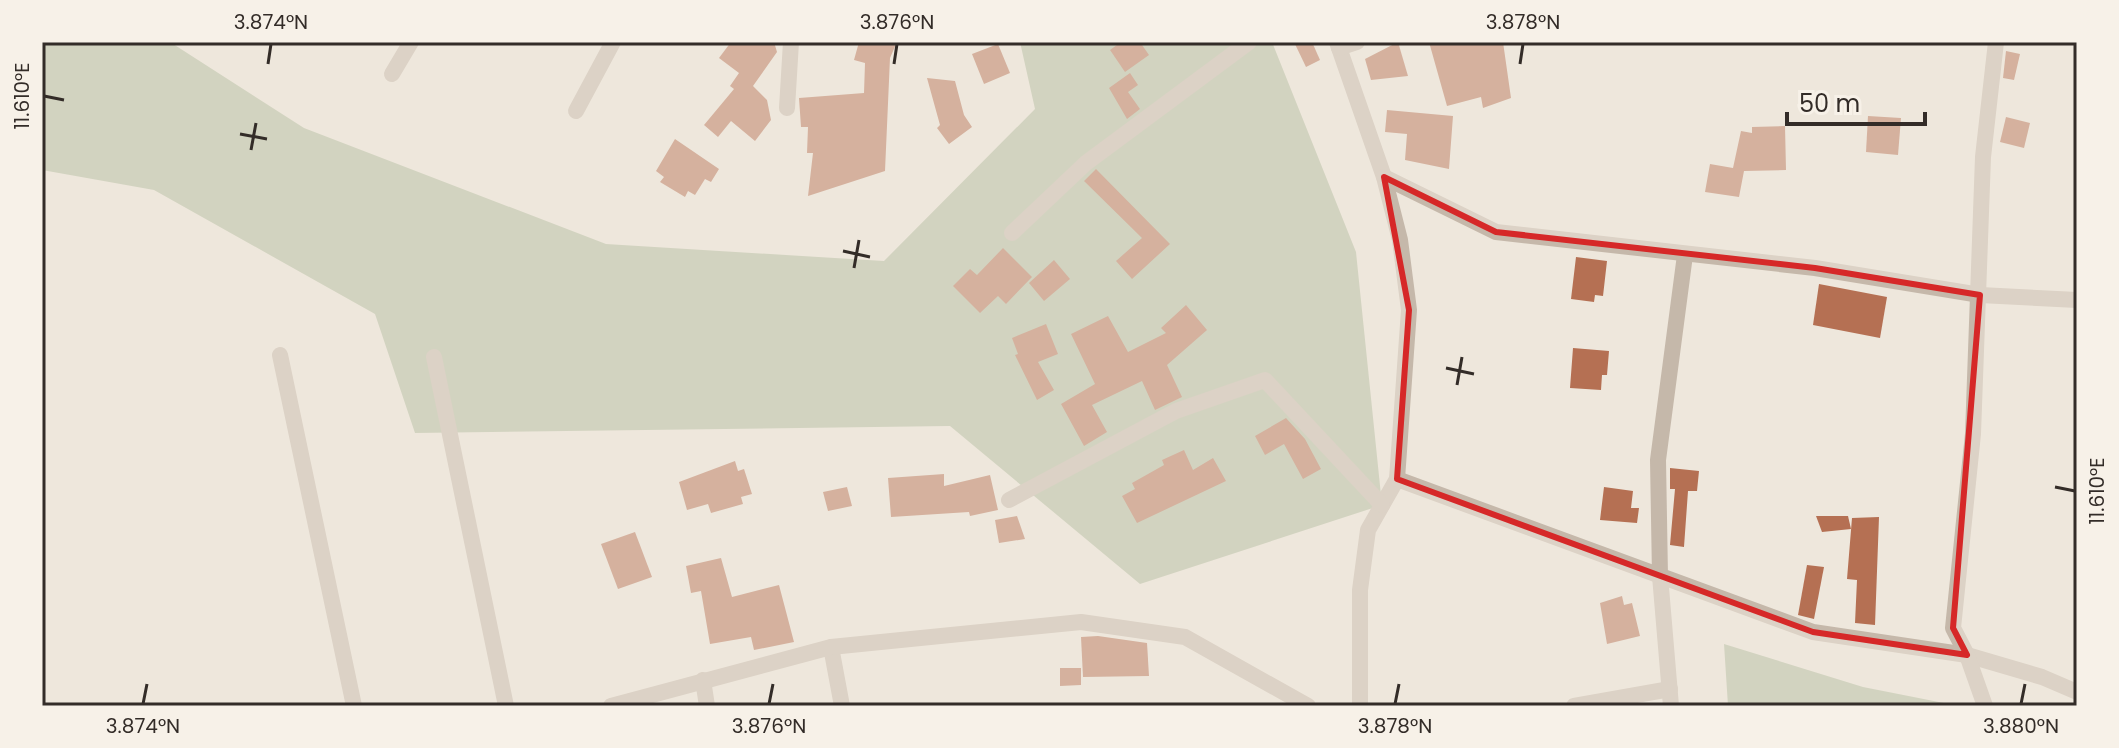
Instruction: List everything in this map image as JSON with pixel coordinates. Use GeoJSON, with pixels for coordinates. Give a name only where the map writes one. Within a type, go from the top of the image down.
{"type":"FeatureCollection","features":[{"type":"Feature","properties":{"kind":"street"},"geometry":{"type":"LineString","coordinates":[[392,74],[411,42]]}},
{"type":"Feature","properties":{"kind":"street"},"geometry":{"type":"LineString","coordinates":[[576,111],[613,42]]}},
{"type":"Feature","properties":{"kind":"street"},"geometry":{"type":"LineString","coordinates":[[787,108],[791,42]]}},
{"type":"Feature","properties":{"kind":"street"},"geometry":{"type":"LineString","coordinates":[[1012,233],[1086,163],[1249,42]]}},
{"type":"Feature","properties":{"kind":"street"},"geometry":{"type":"LineString","coordinates":[[1357,42],[1338,45],[1384,177],[1400,240],[1409,310],[1397,479],[1368,530],[1360,590],[1360,706]]}},
{"type":"Feature","properties":{"kind":"street"},"geometry":{"type":"LineString","coordinates":[[1985,706],[1967,655],[1953,628],[1973,434],[1983,157],[1996,42]]}},
{"type":"Feature","properties":{"kind":"street"},"geometry":{"type":"LineString","coordinates":[[1384,177],[1496,232],[1815,268],[1980,295],[2077,300]]}},
{"type":"Feature","properties":{"kind":"street"},"geometry":{"type":"LineString","coordinates":[[1574,706],[1670,698],[1660,576],[1658,460],[1685,255]]}},
{"type":"Feature","properties":{"kind":"street"},"geometry":{"type":"LineString","coordinates":[[280,355],[354,706]]}},
{"type":"Feature","properties":{"kind":"street"},"geometry":{"type":"LineString","coordinates":[[434,357],[506,706]]}},
{"type":"Feature","properties":{"kind":"street"},"geometry":{"type":"LineString","coordinates":[[1009,500],[1176,411],[1265,380],[1382,505]]}},
{"type":"Feature","properties":{"kind":"street"},"geometry":{"type":"LineString","coordinates":[[1397,479],[1660,576],[1701,588],[1813,632],[1967,655],[2042,677],[2077,692]]}},
{"type":"Feature","properties":{"kind":"street"},"geometry":{"type":"LineString","coordinates":[[611,706],[831,647],[1081,622],[1133,627],[1185,637],[1308,706]]}},
{"type":"Feature","properties":{"kind":"street"},"geometry":{"type":"LineString","coordinates":[[831,647],[842,706]]}},
{"type":"Feature","properties":{"kind":"street"},"geometry":{"type":"LineString","coordinates":[[703,680],[707,706]]}},
{"type":"Feature","properties":{"kind":"highlighted area"},"geometry":{"type":"Polygon","coordinates":[[[1384,177],[1496,232],[1815,268],[1980,295],[1953,628],[1967,655],[1813,632],[1397,479],[1409,310],[1384,177]]]}},
{"type":"Feature","properties":{"kind":"green space"},"geometry":{"type":"Polygon","coordinates":[[[42,42],[170,42],[304,128],[606,244],[884,261],[1035,109],[1020,42],[1272,42],[1356,252],[1382,505],[1140,584],[950,426],[415,433],[375,314],[154,190],[42,170],[42,42]]]}},
{"type":"Feature","properties":{"kind":"green space"},"geometry":{"type":"Polygon","coordinates":[[[1724,644],[1863,687],[1959,706],[1728,706],[1724,644]]]}},
{"type":"Feature","properties":{"kind":"building"},"geometry":{"type":"Polygon","coordinates":[[[731,42],[774,42],[777,52],[753,86],[767,100],[771,120],[755,141],[731,121],[718,137],[704,125],[734,89],[730,86],[739,73],[719,58],[731,42]]]}},
{"type":"Feature","properties":{"kind":"building"},"geometry":{"type":"Polygon","coordinates":[[[859,42],[897,42],[890,58],[885,171],[808,196],[813,153],[807,153],[808,127],[801,127],[799,98],[864,93],[865,63],[854,60],[859,42]]]}},
{"type":"Feature","properties":{"kind":"building"},"geometry":{"type":"Polygon","coordinates":[[[1121,42],[1140,42],[1149,55],[1125,72],[1110,50],[1121,42]]]}},
{"type":"Feature","properties":{"kind":"building"},"geometry":{"type":"Polygon","coordinates":[[[1294,42],[1312,42],[1320,60],[1306,67],[1294,42]]]}},
{"type":"Feature","properties":{"kind":"building"},"geometry":{"type":"Polygon","coordinates":[[[1398,42],[1408,76],[1371,80],[1365,59],[1398,42]]]}},
{"type":"Feature","properties":{"kind":"building"},"geometry":{"type":"Polygon","coordinates":[[[1429,42],[1503,42],[1511,98],[1483,108],[1481,97],[1447,106],[1429,42]]]}},
{"type":"Feature","properties":{"kind":"building"},"geometry":{"type":"Polygon","coordinates":[[[998,44],[1010,73],[984,84],[972,54],[998,44]]]}},
{"type":"Feature","properties":{"kind":"building"},"geometry":{"type":"Polygon","coordinates":[[[2006,51],[2020,54],[2014,80],[2003,78],[2006,51]]]}},
{"type":"Feature","properties":{"kind":"building"},"geometry":{"type":"Polygon","coordinates":[[[1130,73],[1138,85],[1128,92],[1140,109],[1127,119],[1109,88],[1130,73]]]}},
{"type":"Feature","properties":{"kind":"building"},"geometry":{"type":"Polygon","coordinates":[[[927,78],[955,81],[964,115],[972,127],[949,144],[937,128],[940,125],[927,78]]]}},
{"type":"Feature","properties":{"kind":"building"},"geometry":{"type":"Polygon","coordinates":[[[1387,110],[1453,116],[1449,169],[1405,160],[1407,134],[1385,132],[1387,110]]]}},
{"type":"Feature","properties":{"kind":"building"},"geometry":{"type":"Polygon","coordinates":[[[1868,116],[1901,118],[1898,155],[1866,152],[1868,116]]]}},
{"type":"Feature","properties":{"kind":"building"},"geometry":{"type":"Polygon","coordinates":[[[2006,117],[2030,123],[2024,148],[2000,142],[2006,117]]]}},
{"type":"Feature","properties":{"kind":"building"},"geometry":{"type":"Polygon","coordinates":[[[1785,126],[1786,170],[1744,171],[1739,197],[1705,192],[1710,164],[1733,168],[1741,131],[1752,133],[1752,127],[1785,126]]]}},
{"type":"Feature","properties":{"kind":"building"},"geometry":{"type":"Polygon","coordinates":[[[675,139],[719,169],[711,182],[705,179],[695,195],[688,191],[685,197],[660,182],[664,177],[656,171],[675,139]]]}},
{"type":"Feature","properties":{"kind":"building"},"geometry":{"type":"Polygon","coordinates":[[[1096,169],[1170,244],[1132,279],[1116,261],[1142,238],[1084,181],[1096,169]]]}},
{"type":"Feature","properties":{"kind":"building"},"geometry":{"type":"Polygon","coordinates":[[[1003,248],[1032,277],[1006,304],[998,296],[980,313],[953,286],[970,269],[977,275],[1003,248]]]}},
{"type":"Feature","properties":{"kind":"building"},"geometry":{"type":"Polygon","coordinates":[[[1576,257],[1607,261],[1603,296],[1595,295],[1594,302],[1571,299],[1576,257]]]}},
{"type":"Feature","properties":{"kind":"building"},"geometry":{"type":"Polygon","coordinates":[[[1054,260],[1070,279],[1044,301],[1029,283],[1054,260]]]}},
{"type":"Feature","properties":{"kind":"building"},"geometry":{"type":"Polygon","coordinates":[[[1819,284],[1887,297],[1880,338],[1813,325],[1819,284]]]}},
{"type":"Feature","properties":{"kind":"building"},"geometry":{"type":"Polygon","coordinates":[[[1186,305],[1207,330],[1167,365],[1182,397],[1155,410],[1142,381],[1092,405],[1107,432],[1084,446],[1061,404],[1095,384],[1071,334],[1108,316],[1128,352],[1166,333],[1161,328],[1186,305]]]}},
{"type":"Feature","properties":{"kind":"building"},"geometry":{"type":"Polygon","coordinates":[[[1046,324],[1058,354],[1038,362],[1054,390],[1037,400],[1015,355],[1018,354],[1012,338],[1046,324]]]}},
{"type":"Feature","properties":{"kind":"building"},"geometry":{"type":"Polygon","coordinates":[[[1573,348],[1609,351],[1607,375],[1602,375],[1601,390],[1570,388],[1573,348]]]}},
{"type":"Feature","properties":{"kind":"building"},"geometry":{"type":"Polygon","coordinates":[[[1286,418],[1305,439],[1321,469],[1303,479],[1284,444],[1265,455],[1255,436],[1286,418]]]}},
{"type":"Feature","properties":{"kind":"building"},"geometry":{"type":"Polygon","coordinates":[[[1184,450],[1193,470],[1213,458],[1226,481],[1137,523],[1122,496],[1135,489],[1132,483],[1164,465],[1162,460],[1184,450]]]}},
{"type":"Feature","properties":{"kind":"building"},"geometry":{"type":"Polygon","coordinates":[[[735,461],[738,471],[744,469],[752,494],[741,497],[743,504],[711,513],[708,504],[687,510],[679,482],[735,461]]]}},
{"type":"Feature","properties":{"kind":"building"},"geometry":{"type":"Polygon","coordinates":[[[1670,468],[1699,471],[1697,491],[1688,491],[1684,547],[1670,545],[1675,489],[1670,489],[1670,468]]]}},
{"type":"Feature","properties":{"kind":"building"},"geometry":{"type":"Polygon","coordinates":[[[944,474],[944,486],[990,475],[998,510],[970,516],[969,512],[891,517],[888,478],[944,474]]]}},
{"type":"Feature","properties":{"kind":"building"},"geometry":{"type":"Polygon","coordinates":[[[847,487],[852,506],[828,511],[823,492],[847,487]]]}},
{"type":"Feature","properties":{"kind":"building"},"geometry":{"type":"Polygon","coordinates":[[[1604,487],[1633,491],[1631,508],[1639,508],[1637,523],[1600,520],[1604,487]]]}},
{"type":"Feature","properties":{"kind":"building"},"geometry":{"type":"Polygon","coordinates":[[[1017,516],[1025,539],[999,543],[995,520],[1017,516]]]}},
{"type":"Feature","properties":{"kind":"building"},"geometry":{"type":"Polygon","coordinates":[[[1816,516],[1848,516],[1851,529],[1822,532],[1816,516]]]}},
{"type":"Feature","properties":{"kind":"building"},"geometry":{"type":"Polygon","coordinates":[[[1879,517],[1875,625],[1855,623],[1857,580],[1847,579],[1852,518],[1879,517]]]}},
{"type":"Feature","properties":{"kind":"building"},"geometry":{"type":"Polygon","coordinates":[[[635,532],[652,577],[618,589],[601,544],[635,532]]]}},
{"type":"Feature","properties":{"kind":"building"},"geometry":{"type":"Polygon","coordinates":[[[721,558],[732,597],[779,585],[794,642],[754,650],[751,637],[710,644],[701,591],[691,593],[686,566],[721,558]]]}},
{"type":"Feature","properties":{"kind":"building"},"geometry":{"type":"Polygon","coordinates":[[[1807,565],[1824,567],[1814,619],[1798,615],[1807,565]]]}},
{"type":"Feature","properties":{"kind":"building"},"geometry":{"type":"Polygon","coordinates":[[[1622,596],[1624,605],[1632,603],[1640,636],[1607,644],[1600,603],[1622,596]]]}},
{"type":"Feature","properties":{"kind":"building"},"geometry":{"type":"Polygon","coordinates":[[[1098,636],[1147,643],[1149,676],[1083,677],[1081,637],[1098,636]]]}},
{"type":"Feature","properties":{"kind":"building"},"geometry":{"type":"Polygon","coordinates":[[[1060,668],[1081,668],[1081,685],[1060,686],[1060,668]]]}}]}
